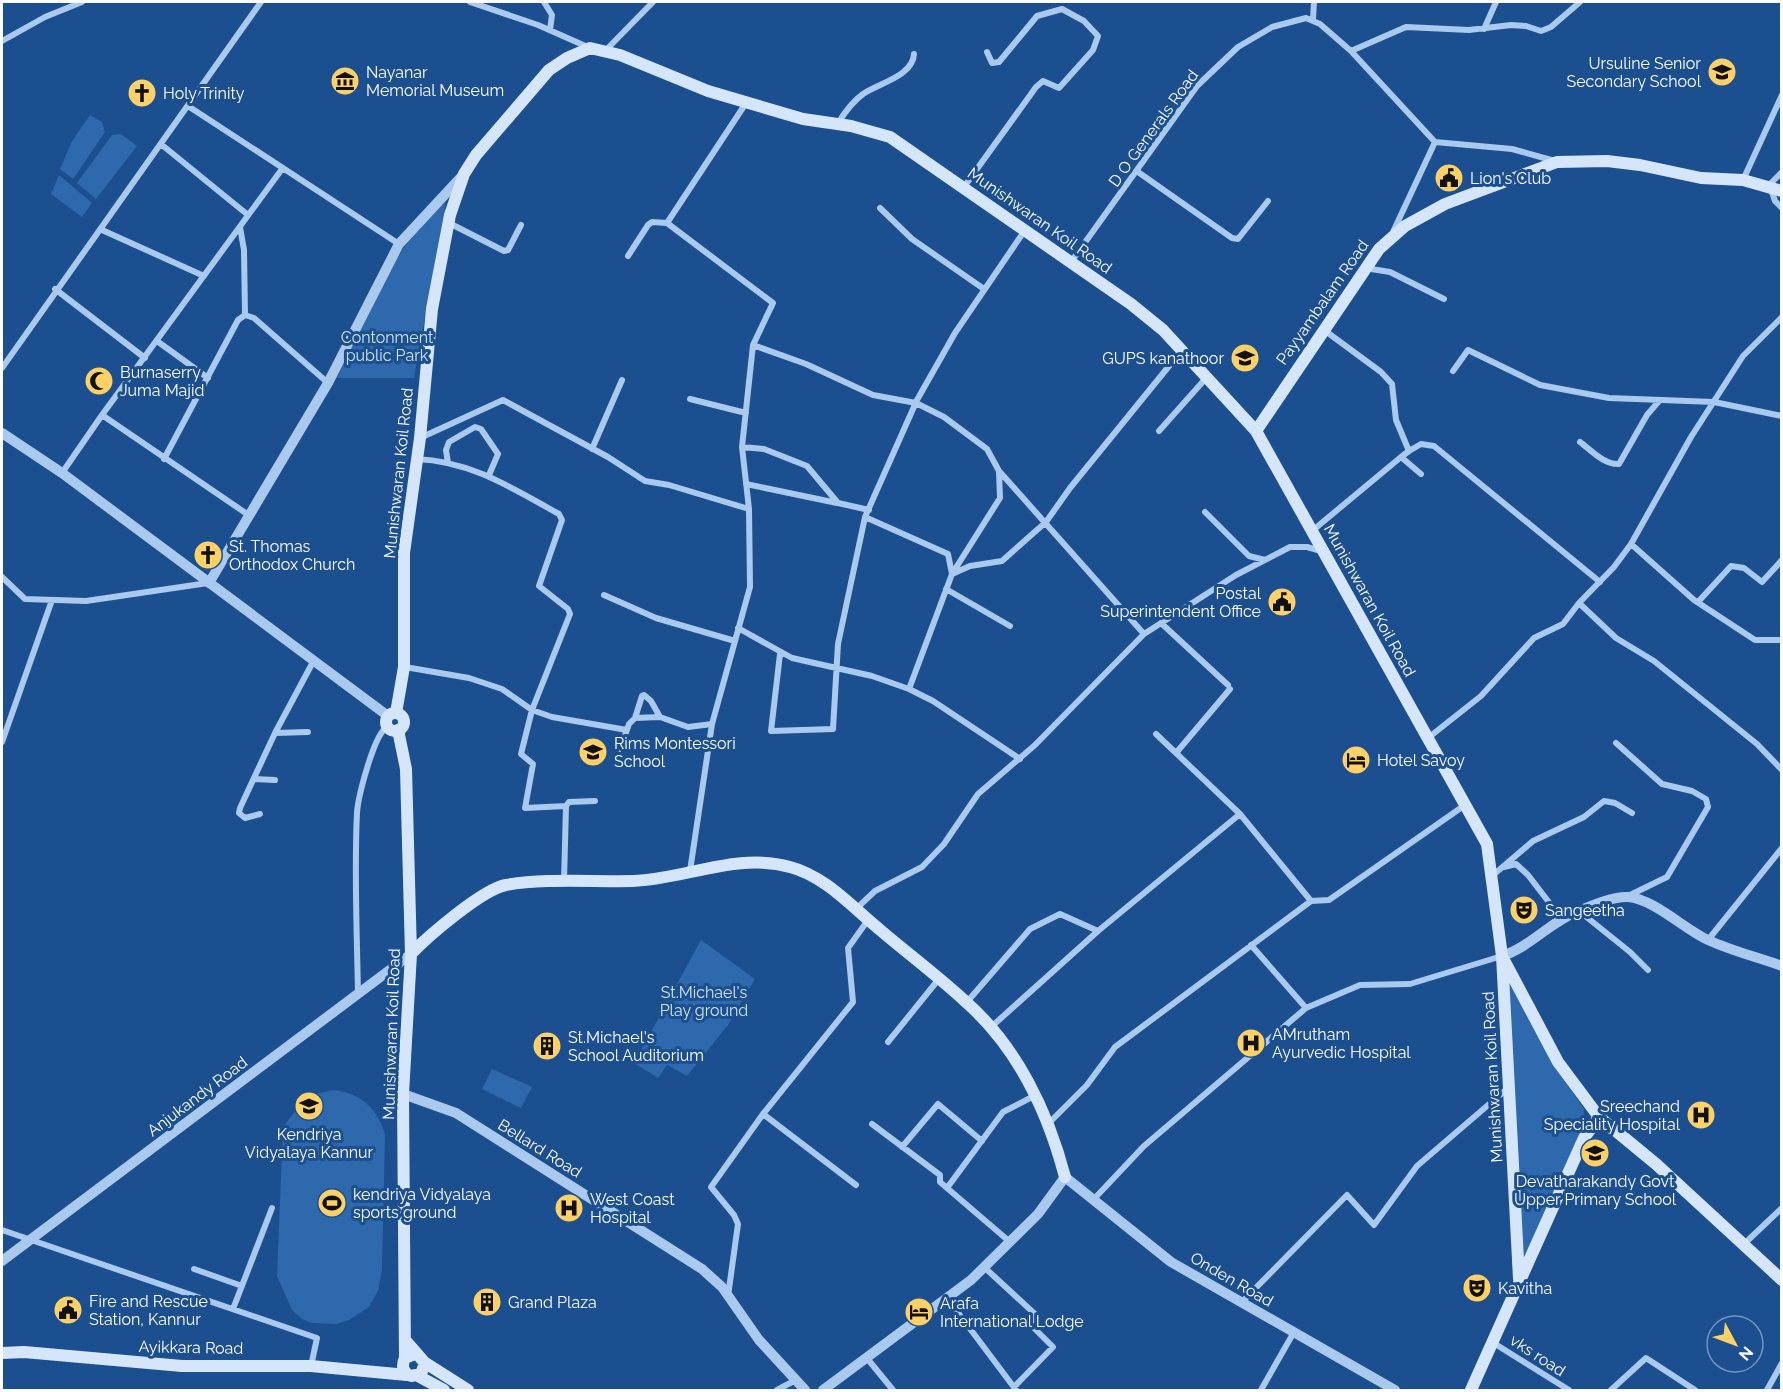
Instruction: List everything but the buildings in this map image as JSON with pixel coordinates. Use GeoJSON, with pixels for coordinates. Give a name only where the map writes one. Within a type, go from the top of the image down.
{"type":"FeatureCollection","features":[{"type":"Feature","properties":{"kind":"main road","name":"Munishwaran Koil Road"},"geometry":{"type":"LineString","coordinates":[[412,1365],[405,1340],[404,1094],[411,954],[406,769],[392,721],[404,667],[404,553],[415,459],[420,438],[432,309],[448,222],[464,174],[476,155],[549,70],[567,58],[590,48],[605,51],[708,91],[803,119],[838,124],[890,137],[1131,304],[1182,350],[1256,431],[1487,844],[1502,956],[1519,1279]]}},
{"type":"Feature","properties":{"kind":"main road","name":"Payyambalam Road"},"geometry":{"type":"LineString","coordinates":[[1256,431],[1364,268],[1391,236],[1445,204],[1557,162],[1607,161],[1701,178],[1743,180],[1773,189]]}},
{"type":"Feature","properties":{"kind":"main road"},"geometry":{"type":"LineString","coordinates":[[411,954],[446,924],[498,887],[639,880],[745,862],[791,867],[815,879],[857,908],[938,980],[967,1002],[990,1028],[1018,1065],[1034,1096],[1048,1124],[1065,1177]]}},
{"type":"Feature","properties":{"kind":"main road"},"geometry":{"type":"LineString","coordinates":[[1502,956],[1558,1062],[1599,1117],[1656,1164],[1782,1280]]}},
{"type":"Feature","properties":{"kind":"main road"},"geometry":{"type":"LineString","coordinates":[[1471,1390],[1584,1138],[1599,1117]]}},
{"type":"Feature","properties":{"kind":"main road","name":"Ayikkara Road"},"geometry":{"type":"LineString","coordinates":[[2,1353],[24,1352],[182,1366],[311,1366],[380,1372],[412,1365]]}},
{"type":"Feature","properties":{"kind":"main road"},"geometry":{"type":"LineString","coordinates":[[412,1365],[440,1372],[468,1390]]}},
{"type":"Feature","properties":{"kind":"main road"},"geometry":{"type":"LineString","coordinates":[[412,1365],[444,1390]]}},
{"type":"Feature","properties":{"kind":"street"},"geometry":{"type":"LineString","coordinates":[[2,41],[45,17],[82,2]]}},
{"type":"Feature","properties":{"kind":"street"},"geometry":{"type":"LineString","coordinates":[[2,368],[55,288],[102,230],[261,2]]}},
{"type":"Feature","properties":{"kind":"street"},"geometry":{"type":"LineString","coordinates":[[470,2],[550,30],[590,48]]}},
{"type":"Feature","properties":{"kind":"street"},"geometry":{"type":"LineString","coordinates":[[544,2],[552,15],[550,30]]}},
{"type":"Feature","properties":{"kind":"street"},"geometry":{"type":"LineString","coordinates":[[605,51],[653,2]]}},
{"type":"Feature","properties":{"kind":"street"},"geometry":{"type":"LineString","coordinates":[[1314,2],[1313,19],[1351,51],[1435,142],[1512,149],[1557,162]]}},
{"type":"Feature","properties":{"kind":"street"},"geometry":{"type":"LineString","coordinates":[[1484,29],[1496,2]]}},
{"type":"Feature","properties":{"kind":"street"},"geometry":{"type":"LineString","coordinates":[[1351,51],[1406,27],[1484,29],[1511,25],[1526,26],[1540,31],[1551,27],[1581,2]]}},
{"type":"Feature","properties":{"kind":"street"},"geometry":{"type":"LineString","coordinates":[[964,187],[1036,87],[1043,81],[1059,88],[1093,50],[1098,36],[1084,21],[1062,9],[1037,16],[999,62],[992,63],[987,52]]}},
{"type":"Feature","properties":{"kind":"street","name":"D O Generals Road"},"geometry":{"type":"LineString","coordinates":[[1071,262],[1138,172],[1197,86],[1238,47],[1272,27],[1306,18],[1313,19]]}},
{"type":"Feature","properties":{"kind":"street"},"geometry":{"type":"LineString","coordinates":[[838,124],[847,108],[864,94],[908,68],[914,60],[914,54]]}},
{"type":"Feature","properties":{"kind":"street"},"geometry":{"type":"LineString","coordinates":[[1743,180],[1782,95]]}},
{"type":"Feature","properties":{"kind":"street"},"geometry":{"type":"LineString","coordinates":[[667,223],[746,102]]}},
{"type":"Feature","properties":{"kind":"street"},"geometry":{"type":"LineString","coordinates":[[188,106],[399,244]]}},
{"type":"Feature","properties":{"kind":"street"},"geometry":{"type":"LineString","coordinates":[[1391,236],[1435,142]]}},
{"type":"Feature","properties":{"kind":"street"},"geometry":{"type":"LineString","coordinates":[[162,145],[249,215]]}},
{"type":"Feature","properties":{"kind":"street"},"geometry":{"type":"LineString","coordinates":[[62,473],[282,169]]}},
{"type":"Feature","properties":{"kind":"street"},"geometry":{"type":"LineString","coordinates":[[1138,172],[1232,238],[1238,239],[1268,201]]}},
{"type":"Feature","properties":{"kind":"street"},"geometry":{"type":"LineString","coordinates":[[1782,172],[1773,189],[1775,201],[1782,207]]}},
{"type":"Feature","properties":{"kind":"street"},"geometry":{"type":"LineString","coordinates":[[209,583],[328,383],[399,244],[464,174]]}},
{"type":"Feature","properties":{"kind":"street"},"geometry":{"type":"LineString","coordinates":[[880,208],[912,239],[984,289]]}},
{"type":"Feature","properties":{"kind":"street"},"geometry":{"type":"LineString","coordinates":[[448,222],[504,251],[508,250],[521,225]]}},
{"type":"Feature","properties":{"kind":"street"},"geometry":{"type":"LineString","coordinates":[[628,256],[648,225],[652,222],[667,223],[773,303],[753,345],[742,447],[749,509],[750,587],[712,724],[690,870]]}},
{"type":"Feature","properties":{"kind":"street"},"geometry":{"type":"LineString","coordinates":[[240,227],[244,250],[245,315]]}},
{"type":"Feature","properties":{"kind":"street"},"geometry":{"type":"LineString","coordinates":[[102,230],[204,276]]}},
{"type":"Feature","properties":{"kind":"street"},"geometry":{"type":"LineString","coordinates":[[780,654],[771,731],[833,729],[838,644],[867,514],[916,403],[984,289],[1025,230]]}},
{"type":"Feature","properties":{"kind":"street"},"geometry":{"type":"LineString","coordinates":[[1364,268],[1390,272],[1444,299]]}},
{"type":"Feature","properties":{"kind":"street"},"geometry":{"type":"LineString","coordinates":[[55,288],[144,358]]}},
{"type":"Feature","properties":{"kind":"street"},"geometry":{"type":"LineString","coordinates":[[245,315],[254,318],[328,383]]}},
{"type":"Feature","properties":{"kind":"street"},"geometry":{"type":"LineString","coordinates":[[164,459],[238,320],[245,315]]}},
{"type":"Feature","properties":{"kind":"street"},"geometry":{"type":"LineString","coordinates":[[1428,738],[1482,696],[1534,638],[1563,624],[1579,603],[1600,582],[1631,544],[1743,356],[1782,317]]}},
{"type":"Feature","properties":{"kind":"street"},"geometry":{"type":"LineString","coordinates":[[1324,330],[1381,372],[1392,384],[1396,420],[1409,451]]}},
{"type":"Feature","properties":{"kind":"street"},"geometry":{"type":"LineString","coordinates":[[157,342],[208,378]]}},
{"type":"Feature","properties":{"kind":"street"},"geometry":{"type":"LineString","coordinates":[[753,345],[806,364],[873,395],[916,403],[944,417],[987,449],[999,471],[1144,634]]}},
{"type":"Feature","properties":{"kind":"street"},"geometry":{"type":"LineString","coordinates":[[952,574],[970,566],[1002,561],[1046,522],[1070,488],[1182,350]]}},
{"type":"Feature","properties":{"kind":"street"},"geometry":{"type":"LineString","coordinates":[[1453,371],[1468,350],[1540,385],[1609,398],[1714,402],[1782,416]]}},
{"type":"Feature","properties":{"kind":"street"},"geometry":{"type":"LineString","coordinates":[[1159,431],[1207,377]]}},
{"type":"Feature","properties":{"kind":"street"},"geometry":{"type":"LineString","coordinates":[[592,449],[622,380]]}},
{"type":"Feature","properties":{"kind":"street"},"geometry":{"type":"LineString","coordinates":[[690,399],[746,414]]}},
{"type":"Feature","properties":{"kind":"street"},"geometry":{"type":"LineString","coordinates":[[420,438],[503,400],[645,481],[669,485],[749,509]]}},
{"type":"Feature","properties":{"kind":"street"},"geometry":{"type":"LineString","coordinates":[[1580,442],[1601,458],[1613,464],[1619,464],[1647,415],[1659,401]]}},
{"type":"Feature","properties":{"kind":"street"},"geometry":{"type":"LineString","coordinates":[[102,415],[250,516]]}},
{"type":"Feature","properties":{"kind":"street"},"geometry":{"type":"LineString","coordinates":[[448,463],[446,450],[449,442],[465,431],[474,428],[481,429],[498,454],[489,475]]}},
{"type":"Feature","properties":{"kind":"street"},"geometry":{"type":"LineString","coordinates":[[2,433],[62,473],[314,660],[392,721],[382,729],[357,811],[358,994]]}},
{"type":"Feature","properties":{"kind":"street"},"geometry":{"type":"LineString","coordinates":[[1312,531],[1409,451],[1421,444],[1434,446],[1600,582]]}},
{"type":"Feature","properties":{"kind":"street"},"geometry":{"type":"LineString","coordinates":[[742,447],[764,449],[807,466],[838,503]]}},
{"type":"Feature","properties":{"kind":"street"},"geometry":{"type":"LineString","coordinates":[[1401,457],[1421,474]]}},
{"type":"Feature","properties":{"kind":"street"},"geometry":{"type":"LineString","coordinates":[[415,459],[448,463],[489,475],[559,514],[562,520],[539,586],[568,609],[570,614],[532,710],[521,754],[533,764],[525,808],[566,806]]}},
{"type":"Feature","properties":{"kind":"street"},"geometry":{"type":"LineString","coordinates":[[909,689],[952,574],[1000,498],[999,471]]}},
{"type":"Feature","properties":{"kind":"street"},"geometry":{"type":"LineString","coordinates":[[746,484],[838,503],[867,514],[948,554],[952,574]]}},
{"type":"Feature","properties":{"kind":"street"},"geometry":{"type":"LineString","coordinates":[[1205,512],[1250,556],[1266,560]]}},
{"type":"Feature","properties":{"kind":"street"},"geometry":{"type":"LineString","coordinates":[[1631,544],[1698,602],[1755,640],[1782,640]]}},
{"type":"Feature","properties":{"kind":"street"},"geometry":{"type":"LineString","coordinates":[[857,908],[875,891],[922,867],[944,844],[978,794],[1020,759],[1144,634],[1236,575],[1290,547],[1306,547],[1325,552]]}},
{"type":"Feature","properties":{"kind":"street"},"geometry":{"type":"LineString","coordinates":[[1698,602],[1731,566],[1744,568],[1762,582],[1782,560]]}},
{"type":"Feature","properties":{"kind":"street"},"geometry":{"type":"LineString","coordinates":[[2,577],[25,599],[86,601],[209,583]]}},
{"type":"Feature","properties":{"kind":"street"},"geometry":{"type":"LineString","coordinates":[[946,589],[1010,626]]}},
{"type":"Feature","properties":{"kind":"street"},"geometry":{"type":"LineString","coordinates":[[604,595],[656,618],[735,641]]}},
{"type":"Feature","properties":{"kind":"street"},"geometry":{"type":"LineString","coordinates":[[2,742],[52,600]]}},
{"type":"Feature","properties":{"kind":"street"},"geometry":{"type":"LineString","coordinates":[[1579,603],[1616,638],[1654,661],[1757,744],[1782,770]]}},
{"type":"Feature","properties":{"kind":"street"},"geometry":{"type":"LineString","coordinates":[[1161,623],[1229,687],[1176,753]]}},
{"type":"Feature","properties":{"kind":"street"},"geometry":{"type":"LineString","coordinates":[[738,628],[780,654],[803,662],[872,676],[909,689],[933,701],[1020,759]]}},
{"type":"Feature","properties":{"kind":"street"},"geometry":{"type":"LineString","coordinates":[[260,814],[245,818],[239,813],[275,733],[314,660]]}},
{"type":"Feature","properties":{"kind":"street"},"geometry":{"type":"LineString","coordinates":[[404,667],[468,678],[502,689],[532,710],[552,717],[627,730]]}},
{"type":"Feature","properties":{"kind":"street"},"geometry":{"type":"LineString","coordinates":[[620,749],[644,695],[651,701],[660,717]]}},
{"type":"Feature","properties":{"kind":"street"},"geometry":{"type":"LineString","coordinates":[[635,718],[660,717],[688,727],[712,724]]}},
{"type":"Feature","properties":{"kind":"street"},"geometry":{"type":"LineString","coordinates":[[275,733],[308,732]]}},
{"type":"Feature","properties":{"kind":"street"},"geometry":{"type":"LineString","coordinates":[[1156,735],[1240,814],[1311,901]]}},
{"type":"Feature","properties":{"kind":"street"},"geometry":{"type":"LineString","coordinates":[[1093,1200],[1144,1146],[1306,1008],[1360,985],[1410,984],[1502,956],[1522,948],[1561,918],[1628,897],[1667,877],[1708,807],[1706,799],[1700,794],[1662,784],[1616,742]]}},
{"type":"Feature","properties":{"kind":"street"},"geometry":{"type":"LineString","coordinates":[[254,778],[275,780]]}},
{"type":"Feature","properties":{"kind":"street"},"geometry":{"type":"LineString","coordinates":[[564,883],[566,806],[568,802],[595,801]]}},
{"type":"Feature","properties":{"kind":"street"},"geometry":{"type":"LineString","coordinates":[[1491,876],[1533,841],[1584,817],[1604,801],[1615,803],[1632,813]]}},
{"type":"Feature","properties":{"kind":"street"},"geometry":{"type":"LineString","coordinates":[[1048,1124],[1087,1085],[1115,1047],[1311,901],[1329,900],[1465,805]]}},
{"type":"Feature","properties":{"kind":"street"},"geometry":{"type":"LineString","coordinates":[[990,1028],[1098,931],[1240,814]]}},
{"type":"Feature","properties":{"kind":"street"},"geometry":{"type":"LineString","coordinates":[[1708,940],[1779,856],[1782,848]]}},
{"type":"Feature","properties":{"kind":"street"},"geometry":{"type":"LineString","coordinates":[[1504,867],[1516,864],[1528,874],[1561,918]]}},
{"type":"Feature","properties":{"kind":"street"},"geometry":{"type":"LineString","coordinates":[[1628,897],[1659,909],[1680,925],[1708,940],[1782,966]]}},
{"type":"Feature","properties":{"kind":"street"},"geometry":{"type":"LineString","coordinates":[[1579,911],[1624,946],[1648,970]]}},
{"type":"Feature","properties":{"kind":"street"},"geometry":{"type":"LineString","coordinates":[[967,1002],[1030,929],[1060,914],[1098,931]]}},
{"type":"Feature","properties":{"kind":"street"},"geometry":{"type":"LineString","coordinates":[[728,1296],[738,1224],[734,1215],[711,1187],[763,1114],[854,1002],[848,948],[868,920]]}},
{"type":"Feature","properties":{"kind":"street"},"geometry":{"type":"LineString","coordinates":[[1251,945],[1306,1008]]}},
{"type":"Feature","properties":{"kind":"street","name":"Anjukandy Road"},"geometry":{"type":"LineString","coordinates":[[2,1261],[411,954]]}},
{"type":"Feature","properties":{"kind":"street"},"geometry":{"type":"LineString","coordinates":[[888,1042],[938,980]]}},
{"type":"Feature","properties":{"kind":"street"},"geometry":{"type":"LineString","coordinates":[[1242,1302],[1347,1195],[1374,1225],[1416,1166],[1509,1087]]}},
{"type":"Feature","properties":{"kind":"street","name":"Bellard Road"},"geometry":{"type":"LineString","coordinates":[[404,1094],[456,1113],[702,1269],[728,1296],[759,1340],[805,1390]]}},
{"type":"Feature","properties":{"kind":"street"},"geometry":{"type":"LineString","coordinates":[[947,1188],[1003,1112],[1034,1096]]}},
{"type":"Feature","properties":{"kind":"street"},"geometry":{"type":"LineString","coordinates":[[902,1147],[938,1104],[982,1141]]}},
{"type":"Feature","properties":{"kind":"street"},"geometry":{"type":"LineString","coordinates":[[763,1114],[856,1185]]}},
{"type":"Feature","properties":{"kind":"street"},"geometry":{"type":"LineString","coordinates":[[872,1124],[940,1175],[940,1182],[1010,1242]]}},
{"type":"Feature","properties":{"kind":"street"},"geometry":{"type":"LineString","coordinates":[[824,1390],[866,1356],[947,1298],[984,1267],[1038,1214],[1065,1177]]}},
{"type":"Feature","properties":{"kind":"street","name":"Onden Road"},"geometry":{"type":"LineString","coordinates":[[1065,1177],[1171,1262],[1395,1390]]}},
{"type":"Feature","properties":{"kind":"street"},"geometry":{"type":"LineString","coordinates":[[233,1309],[272,1208]]}},
{"type":"Feature","properties":{"kind":"street"},"geometry":{"type":"LineString","coordinates":[[1743,1245],[1782,1208]]}},
{"type":"Feature","properties":{"kind":"street"},"geometry":{"type":"LineString","coordinates":[[2,1230],[317,1338],[311,1366]]}},
{"type":"Feature","properties":{"kind":"street"},"geometry":{"type":"LineString","coordinates":[[947,1298],[1015,1389],[1053,1347],[1030,1324],[1036,1315],[984,1267]]}},
{"type":"Feature","properties":{"kind":"street"},"geometry":{"type":"LineString","coordinates":[[194,1269],[242,1286]]}},
{"type":"Feature","properties":{"kind":"street"},"geometry":{"type":"LineString","coordinates":[[1261,1390],[1294,1332]]}},
{"type":"Feature","properties":{"kind":"street","name":"vks road"},"geometry":{"type":"LineString","coordinates":[[1492,1342],[1569,1390]]}},
{"type":"Feature","properties":{"kind":"street"},"geometry":{"type":"LineString","coordinates":[[866,1356],[893,1390]]}},
{"type":"Feature","properties":{"kind":"street"},"geometry":{"type":"LineString","coordinates":[[1611,1390],[1646,1358],[1695,1390]]}},
{"type":"Feature","properties":{"kind":"street"},"geometry":{"type":"LineString","coordinates":[[1767,1390],[1782,1363]]}},
{"type":"Feature","properties":{"kind":"street"},"geometry":{"type":"LineString","coordinates":[[777,1390],[796,1380]]}},
{"type":"Feature","properties":{"kind":"green space"},"geometry":{"type":"Polygon","coordinates":[[[90,115],[102,122],[105,132],[73,179],[60,169],[72,141],[90,115]]]}},
{"type":"Feature","properties":{"kind":"green space"},"geometry":{"type":"Polygon","coordinates":[[[121,134],[137,146],[96,199],[77,183],[112,135],[121,134]]]}},
{"type":"Feature","properties":{"kind":"green space"},"geometry":{"type":"Polygon","coordinates":[[[59,175],[92,203],[82,217],[51,194],[59,175]]]}},
{"type":"Feature","properties":{"kind":"green space","name":"Contonment public Park"},"geometry":{"type":"Polygon","coordinates":[[[446,202],[414,378],[337,378],[373,302],[404,247],[419,226],[446,202]]]}},
{"type":"Feature","properties":{"kind":"green space","name":"St.Michael's Play ground"},"geometry":{"type":"Polygon","coordinates":[[[701,940],[755,979],[728,1025],[687,1076],[667,1065],[658,1078],[634,1063],[701,940]]]}},
{"type":"Feature","properties":{"kind":"green space"},"geometry":{"type":"Polygon","coordinates":[[[1505,965],[1553,1064],[1584,1109],[1583,1129],[1521,1266],[1505,965]]]}},
{"type":"Feature","properties":{"kind":"green space"},"geometry":{"type":"Polygon","coordinates":[[[492,1069],[532,1087],[521,1108],[482,1089],[492,1069]]]}},
{"type":"Feature","properties":{"kind":"green space","name":"kendriya Vidyalaya sports ground"},"geometry":{"type":"Polygon","coordinates":[[[333,1090],[352,1094],[366,1103],[382,1125],[385,1134],[382,1270],[378,1291],[369,1307],[349,1320],[336,1324],[312,1323],[302,1319],[292,1310],[277,1276],[283,1127],[301,1103],[312,1095],[333,1090]]]}},
{"type":"Feature","properties":{"kind":"place","name":"Ursuline Senior Secondary School"},"geometry":{"type":"Point","coordinates":[1722,72]}},
{"type":"Feature","properties":{"kind":"place","name":"Nayanar Memorial Museum"},"geometry":{"type":"Point","coordinates":[345,81]}},
{"type":"Feature","properties":{"kind":"place","name":"Holy Trinity"},"geometry":{"type":"Point","coordinates":[142,93]}},
{"type":"Feature","properties":{"kind":"place","name":"Lion's Club"},"geometry":{"type":"Point","coordinates":[1449,178]}},
{"type":"Feature","properties":{"kind":"place","name":"GUPS kanathoor"},"geometry":{"type":"Point","coordinates":[1245,358]}},
{"type":"Feature","properties":{"kind":"place","name":"Burnaserry Juma Majid"},"geometry":{"type":"Point","coordinates":[99,381]}},
{"type":"Feature","properties":{"kind":"place","name":"St. Thomas Orthodox Church"},"geometry":{"type":"Point","coordinates":[208,555]}},
{"type":"Feature","properties":{"kind":"place","name":"Postal Superintendent Office"},"geometry":{"type":"Point","coordinates":[1282,602]}},
{"type":"Feature","properties":{"kind":"place","name":"Rims Montessori School"},"geometry":{"type":"Point","coordinates":[593,752]}},
{"type":"Feature","properties":{"kind":"place","name":"Hotel Savoy"},"geometry":{"type":"Point","coordinates":[1356,760]}},
{"type":"Feature","properties":{"kind":"place","name":"Sangeetha"},"geometry":{"type":"Point","coordinates":[1524,910]}},
{"type":"Feature","properties":{"kind":"place","name":"AMrutham Ayurvedic Hospital"},"geometry":{"type":"Point","coordinates":[1251,1043]}},
{"type":"Feature","properties":{"kind":"place","name":"St.Michael's School Auditorium"},"geometry":{"type":"Point","coordinates":[547,1046]}},
{"type":"Feature","properties":{"kind":"place","name":"Kendriya Vidyalaya Kannur"},"geometry":{"type":"Point","coordinates":[309,1106]}},
{"type":"Feature","properties":{"kind":"place","name":"Sreechand Speciality Hospital"},"geometry":{"type":"Point","coordinates":[1701,1115]}},
{"type":"Feature","properties":{"kind":"place","name":"Devatharakandy Govt Upper Primary School"},"geometry":{"type":"Point","coordinates":[1595,1153]}},
{"type":"Feature","properties":{"kind":"place","name":"kendriya Vidyalaya sports ground"},"geometry":{"type":"Point","coordinates":[332,1203]}},
{"type":"Feature","properties":{"kind":"place","name":"West Coast Hospital"},"geometry":{"type":"Point","coordinates":[569,1208]}},
{"type":"Feature","properties":{"kind":"place","name":"Kavitha"},"geometry":{"type":"Point","coordinates":[1477,1288]}},
{"type":"Feature","properties":{"kind":"place","name":"Grand Plaza"},"geometry":{"type":"Point","coordinates":[487,1302]}},
{"type":"Feature","properties":{"kind":"place","name":"Fire and Rescue Station, Kannur"},"geometry":{"type":"Point","coordinates":[68,1310]}},
{"type":"Feature","properties":{"kind":"place","name":"Arafa International Lodge"},"geometry":{"type":"Point","coordinates":[919,1312]}}]}
